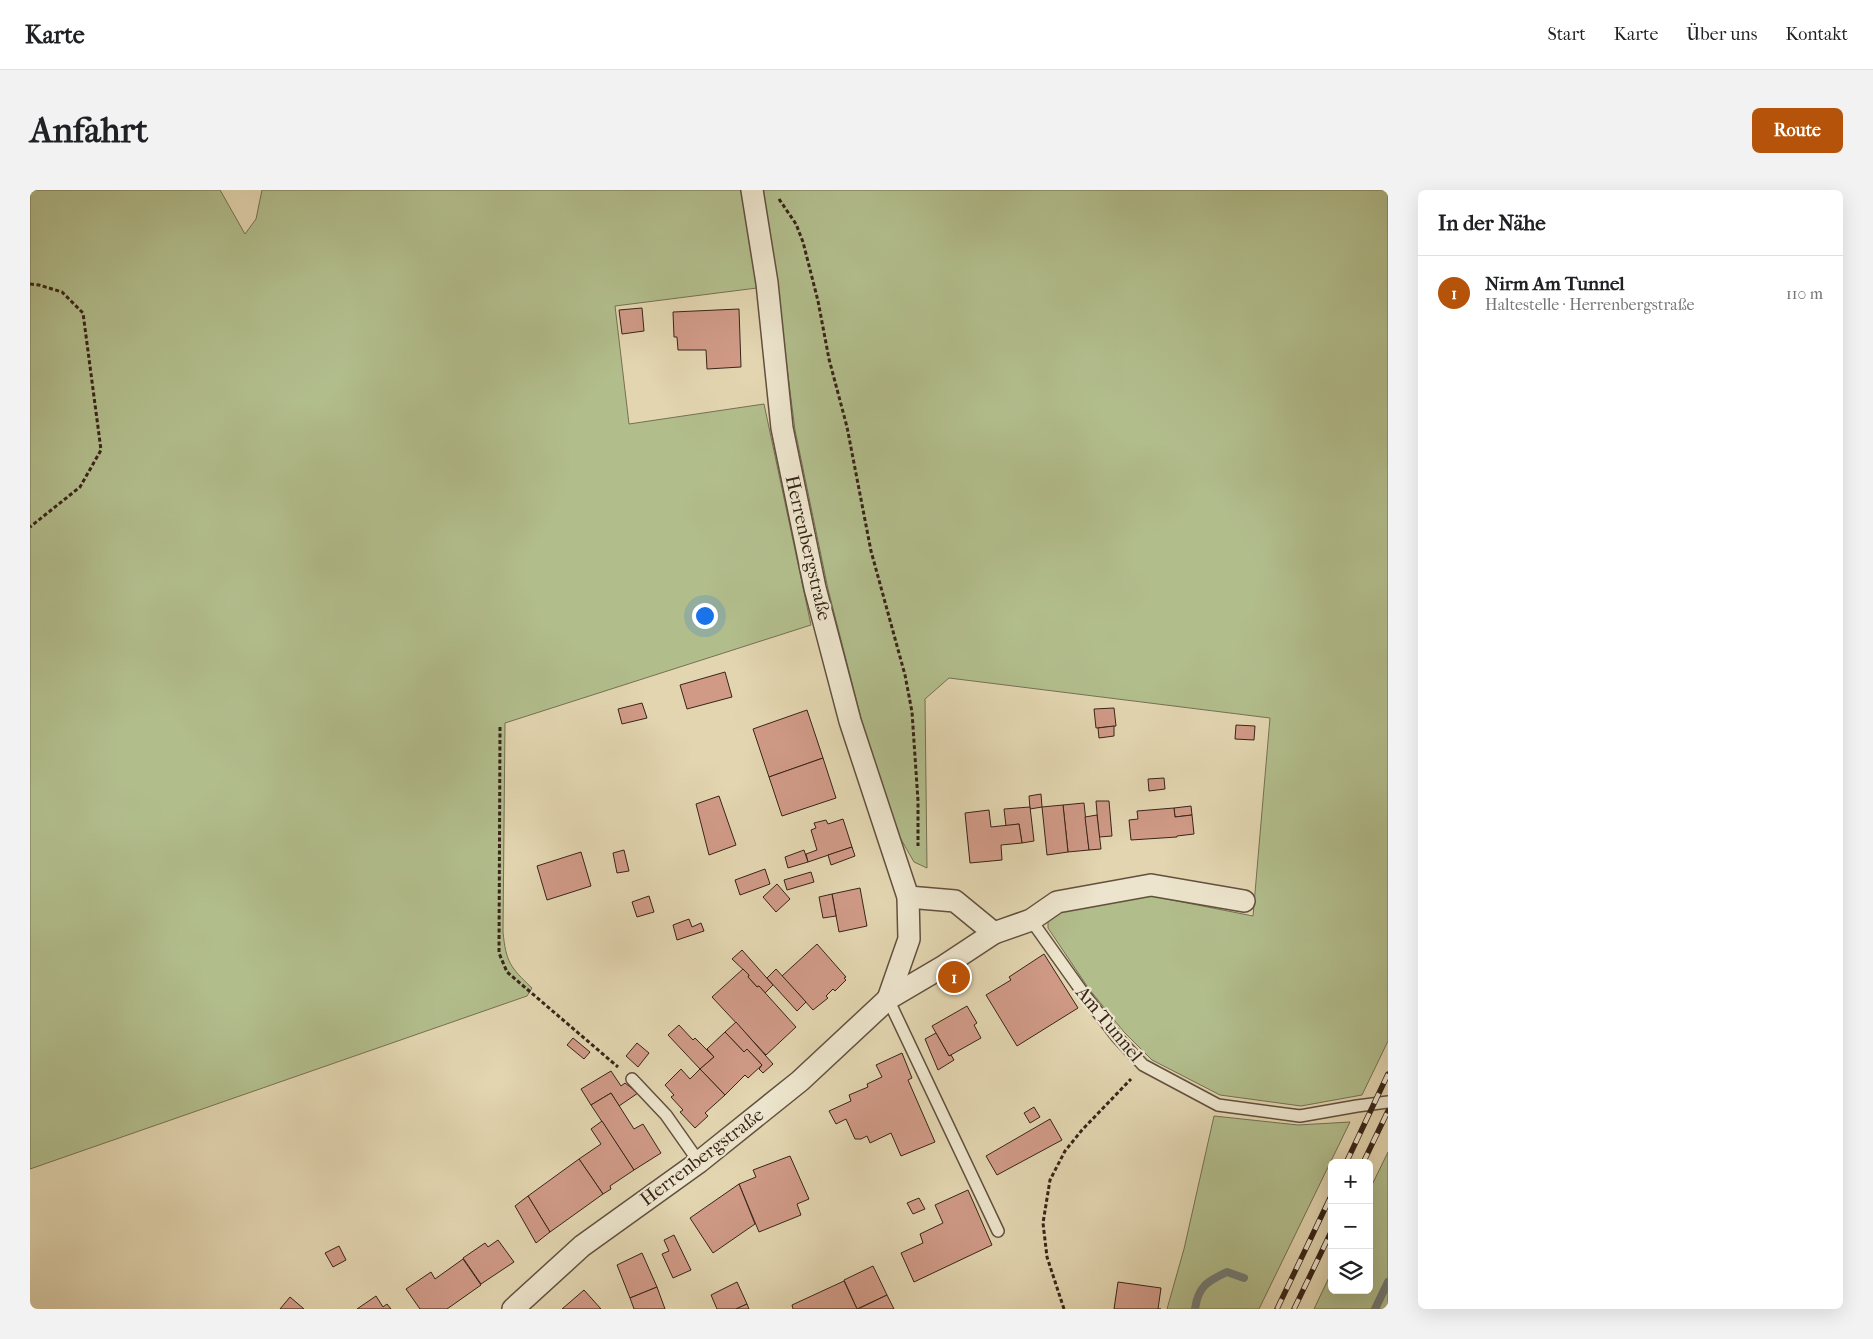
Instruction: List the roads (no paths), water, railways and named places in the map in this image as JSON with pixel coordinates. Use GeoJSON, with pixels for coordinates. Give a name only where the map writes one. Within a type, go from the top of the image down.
{"type":"FeatureCollection","features":[{"type":"Feature","properties":{"kind":"street","name":"Herrenbergstraße"},"geometry":{"type":"LineString","coordinates":[[752,190],[767,282],[782,428],[816,588],[850,721],[908,897],[909,939],[888,999]]}},
{"type":"Feature","properties":{"kind":"street"},"geometry":{"type":"LineString","coordinates":[[908,897],[955,901],[994,933],[1031,920],[1057,902],[1151,885],[1244,901]]}},
{"type":"Feature","properties":{"kind":"street","name":"Herrenbergstraße"},"geometry":{"type":"LineString","coordinates":[[512,1309],[582,1246],[699,1162],[800,1081],[888,999],[944,966],[994,933]]}},
{"type":"Feature","properties":{"kind":"lane","name":"Am Tunnel"},"geometry":{"type":"LineString","coordinates":[[1031,920],[1117,1038],[1143,1065],[1218,1105],[1300,1116],[1388,1102]]}},
{"type":"Feature","properties":{"kind":"lane"},"geometry":{"type":"LineString","coordinates":[[888,999],[998,1231]]}},
{"type":"Feature","properties":{"kind":"lane"},"geometry":{"type":"LineString","coordinates":[[632,1079],[666,1115],[699,1162]]}},
{"type":"Feature","properties":{"kind":"waterway"},"geometry":{"type":"LineString","coordinates":[[1195,1309],[1201,1290],[1214,1278],[1227,1272],[1244,1278]]}},
{"type":"Feature","properties":{"kind":"waterway"},"geometry":{"type":"LineString","coordinates":[[1375,1309],[1388,1282]]}},
{"type":"Feature","properties":{"kind":"railway"},"geometry":{"type":"LineString","coordinates":[[1348,1159],[1388,1074]]}},
{"type":"Feature","properties":{"kind":"railway"},"geometry":{"type":"LineString","coordinates":[[1365,1159],[1388,1111]]}},
{"type":"Feature","properties":{"kind":"railway"},"geometry":{"type":"LineString","coordinates":[[1277,1309],[1328,1202]]}},
{"type":"Feature","properties":{"kind":"railway"},"geometry":{"type":"LineString","coordinates":[[1294,1309],[1328,1238]]}},
{"type":"Feature","properties":{"kind":"place","name":"Nirm Am Tunnel"},"geometry":{"type":"Point","coordinates":[954,977]}}]}
